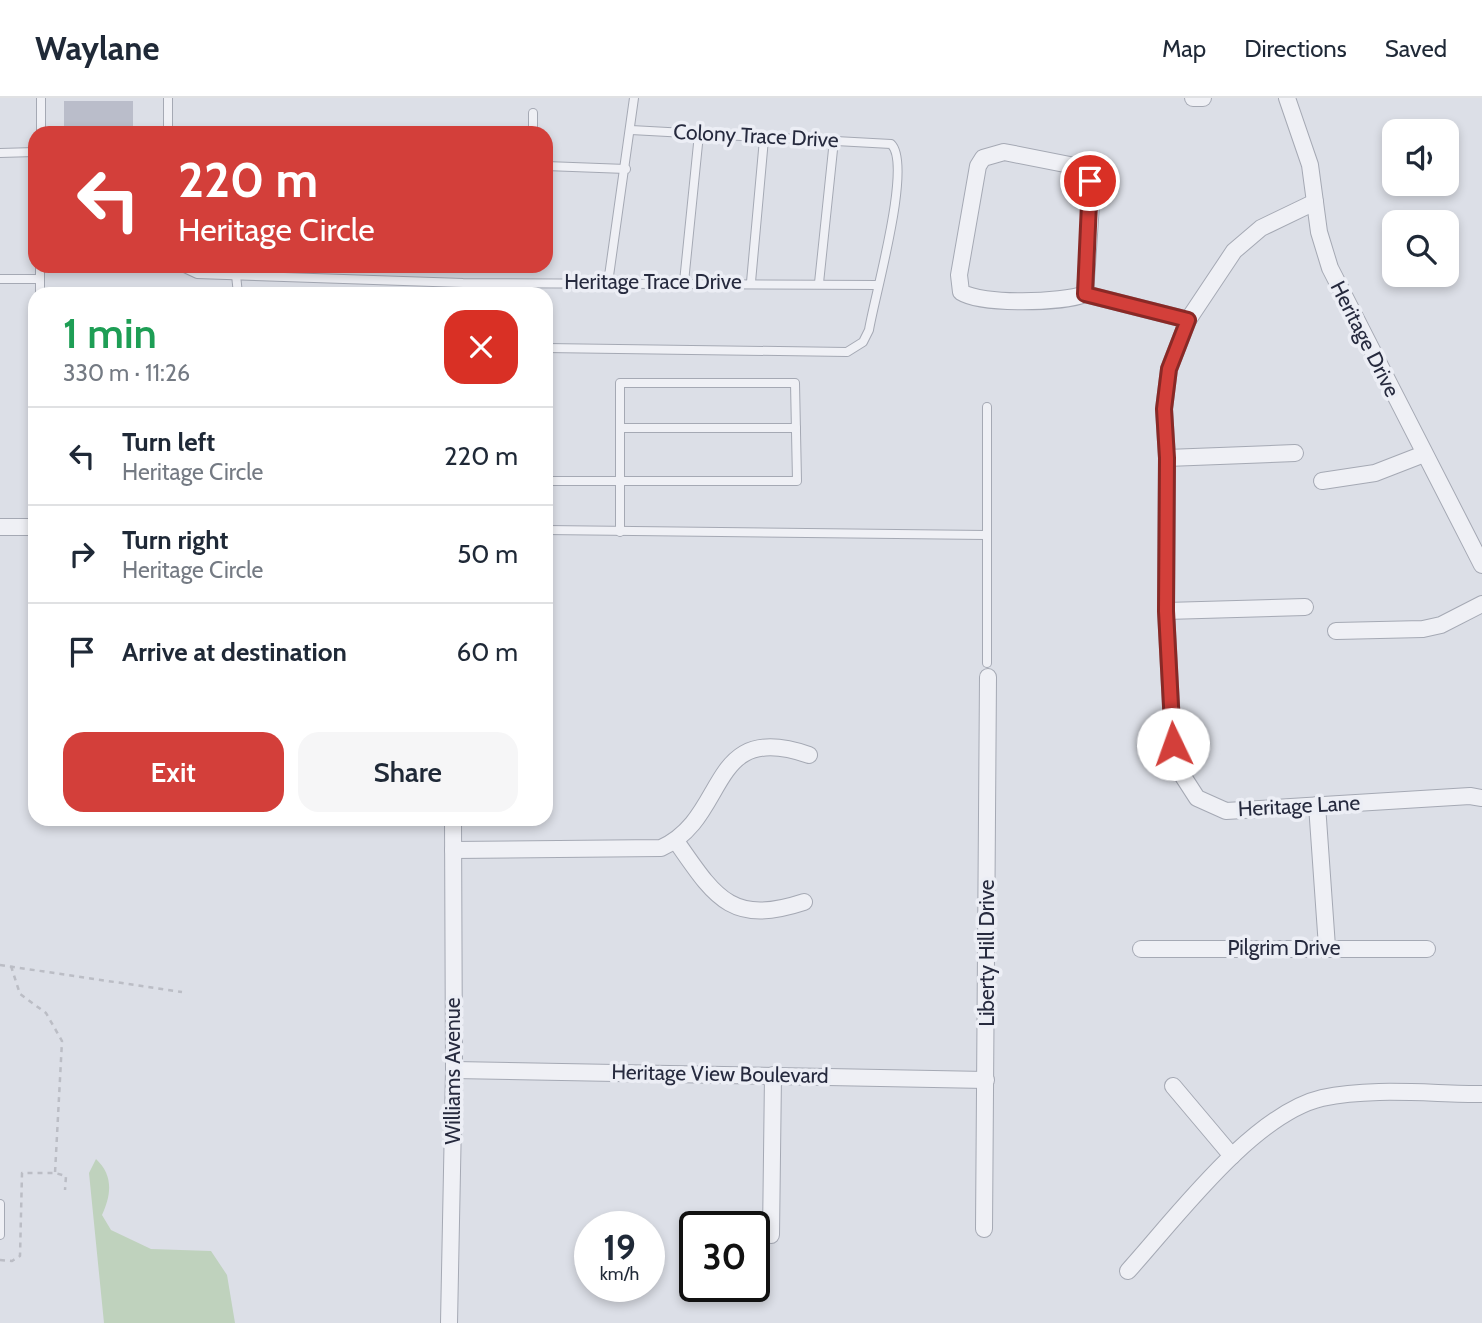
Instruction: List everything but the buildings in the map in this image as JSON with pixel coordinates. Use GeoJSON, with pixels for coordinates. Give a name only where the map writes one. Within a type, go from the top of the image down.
{"type":"FeatureCollection","features":[{"type":"Feature","properties":{"kind":"street"},"geometry":{"type":"LineString","coordinates":[[1193,98],[1203,98]]}},
{"type":"Feature","properties":{"kind":"street","name":"Heritage Drive"},"geometry":{"type":"LineString","coordinates":[[1287,98],[1310,165],[1322,243],[1340,292],[1482,565]]}},
{"type":"Feature","properties":{"kind":"street"},"geometry":{"type":"LineString","coordinates":[[1085,294],[1092,190],[1085,168],[1004,152],[982,158],[978,166],[959,275],[961,292],[980,299],[1069,299],[1085,294],[1188,320]]}},
{"type":"Feature","properties":{"kind":"street","name":"Heritage Lane"},"geometry":{"type":"LineString","coordinates":[[1315,202],[1261,228],[1234,251],[1188,320],[1169,369],[1164,409],[1167,458],[1166,611],[1173,744],[1177,767],[1197,798],[1226,811],[1470,796],[1482,798]]}},
{"type":"Feature","properties":{"kind":"street"},"geometry":{"type":"LineString","coordinates":[[1167,458],[1295,453]]}},
{"type":"Feature","properties":{"kind":"street"},"geometry":{"type":"LineString","coordinates":[[1322,481],[1375,473],[1424,454]]}},
{"type":"Feature","properties":{"kind":"street"},"geometry":{"type":"LineString","coordinates":[[0,527],[28,527]]}},
{"type":"Feature","properties":{"kind":"street"},"geometry":{"type":"LineString","coordinates":[[1336,631],[1423,629],[1441,625],[1482,604]]}},
{"type":"Feature","properties":{"kind":"street"},"geometry":{"type":"LineString","coordinates":[[1166,611],[1305,607]]}},
{"type":"Feature","properties":{"kind":"street","name":"Liberty Hill Drive"},"geometry":{"type":"LineString","coordinates":[[984,1229],[987,670]]}},
{"type":"Feature","properties":{"kind":"street"},"geometry":{"type":"LineString","coordinates":[[453,850],[644,851],[676,841],[702,813],[725,768],[740,756],[758,747],[785,746],[809,755]]}},
{"type":"Feature","properties":{"kind":"street"},"geometry":{"type":"LineString","coordinates":[[1317,805],[1327,947]]}},
{"type":"Feature","properties":{"kind":"street","name":"Williams Avenue"},"geometry":{"type":"LineString","coordinates":[[449,1323],[454,1070],[453,826]]}},
{"type":"Feature","properties":{"kind":"street"},"geometry":{"type":"LineString","coordinates":[[676,841],[721,898],[740,908],[764,912],[804,902]]}},
{"type":"Feature","properties":{"kind":"street","name":"Pilgrim Drive"},"geometry":{"type":"LineString","coordinates":[[1140,949],[1427,949]]}},
{"type":"Feature","properties":{"kind":"street","name":"Heritage View Boulevard"},"geometry":{"type":"LineString","coordinates":[[454,1070],[986,1080]]}},
{"type":"Feature","properties":{"kind":"street"},"geometry":{"type":"LineString","coordinates":[[771,1235],[773,1074]]}},
{"type":"Feature","properties":{"kind":"street"},"geometry":{"type":"LineString","coordinates":[[1173,1086],[1232,1156]]}},
{"type":"Feature","properties":{"kind":"street"},"geometry":{"type":"LineString","coordinates":[[1128,1271],[1232,1156],[1257,1134],[1297,1107],[1320,1098],[1365,1093],[1482,1094]]}},
{"type":"Feature","properties":{"kind":"lane"},"geometry":{"type":"LineString","coordinates":[[41,98],[41,126]]}},
{"type":"Feature","properties":{"kind":"lane"},"geometry":{"type":"LineString","coordinates":[[168,98],[168,126]]}},
{"type":"Feature","properties":{"kind":"lane"},"geometry":{"type":"LineString","coordinates":[[608,283],[634,98]]}},
{"type":"Feature","properties":{"kind":"lane"},"geometry":{"type":"LineString","coordinates":[[533,113],[533,126]]}},
{"type":"Feature","properties":{"kind":"lane","name":"Colony Trace Drive"},"geometry":{"type":"LineString","coordinates":[[631,130],[891,144],[898,157],[890,238],[877,285]]}},
{"type":"Feature","properties":{"kind":"lane"},"geometry":{"type":"LineString","coordinates":[[684,282],[699,134]]}},
{"type":"Feature","properties":{"kind":"lane"},"geometry":{"type":"LineString","coordinates":[[751,282],[764,139]]}},
{"type":"Feature","properties":{"kind":"lane"},"geometry":{"type":"LineString","coordinates":[[819,284],[834,140]]}},
{"type":"Feature","properties":{"kind":"lane"},"geometry":{"type":"LineString","coordinates":[[0,153],[28,152]]}},
{"type":"Feature","properties":{"kind":"lane"},"geometry":{"type":"LineString","coordinates":[[553,166],[626,169]]}},
{"type":"Feature","properties":{"kind":"lane"},"geometry":{"type":"LineString","coordinates":[[40,273],[40,287]]}},
{"type":"Feature","properties":{"kind":"lane","name":"Heritage Trace Drive"},"geometry":{"type":"LineString","coordinates":[[195,273],[463,283],[751,282],[877,285]]}},
{"type":"Feature","properties":{"kind":"lane"},"geometry":{"type":"LineString","coordinates":[[236,275],[237,287]]}},
{"type":"Feature","properties":{"kind":"lane"},"geometry":{"type":"LineString","coordinates":[[0,279],[40,279]]}},
{"type":"Feature","properties":{"kind":"lane"},"geometry":{"type":"LineString","coordinates":[[553,348],[847,352],[863,342],[877,285]]}},
{"type":"Feature","properties":{"kind":"lane"},"geometry":{"type":"LineString","coordinates":[[553,481],[620,482],[797,481],[795,383],[620,383],[620,482],[620,532]]}},
{"type":"Feature","properties":{"kind":"lane"},"geometry":{"type":"LineString","coordinates":[[987,407],[987,670]]}},
{"type":"Feature","properties":{"kind":"lane"},"geometry":{"type":"LineString","coordinates":[[620,428],[796,428]]}},
{"type":"Feature","properties":{"kind":"lane"},"geometry":{"type":"LineString","coordinates":[[553,530],[986,535]]}},
{"type":"Feature","properties":{"kind":"lane"},"geometry":{"type":"LineString","coordinates":[[0,1204],[0,1236]]}},
{"type":"Feature","properties":{"kind":"path"},"geometry":{"type":"LineString","coordinates":[[0,965],[183,992]]}},
{"type":"Feature","properties":{"kind":"path"},"geometry":{"type":"LineString","coordinates":[[11,966],[20,994],[46,1013],[62,1041],[55,1173]]}},
{"type":"Feature","properties":{"kind":"path"},"geometry":{"type":"LineString","coordinates":[[0,1260],[12,1261],[20,1256],[22,1173],[55,1173],[66,1176],[65,1190]]}},
{"type":"Feature","properties":{"kind":"green space"},"geometry":{"type":"Polygon","coordinates":[[[96,1159],[108,1179],[109,1193],[102,1215],[111,1230],[151,1249],[211,1251],[227,1275],[235,1323],[104,1323],[89,1173],[96,1159]]]}},
{"type":"Feature","properties":{"kind":"route"},"geometry":{"type":"LineString","coordinates":[[1090,181],[1092,190],[1088,285],[1085,294],[1188,320],[1169,369],[1164,409],[1167,458],[1166,611],[1173,744]]}}]}
